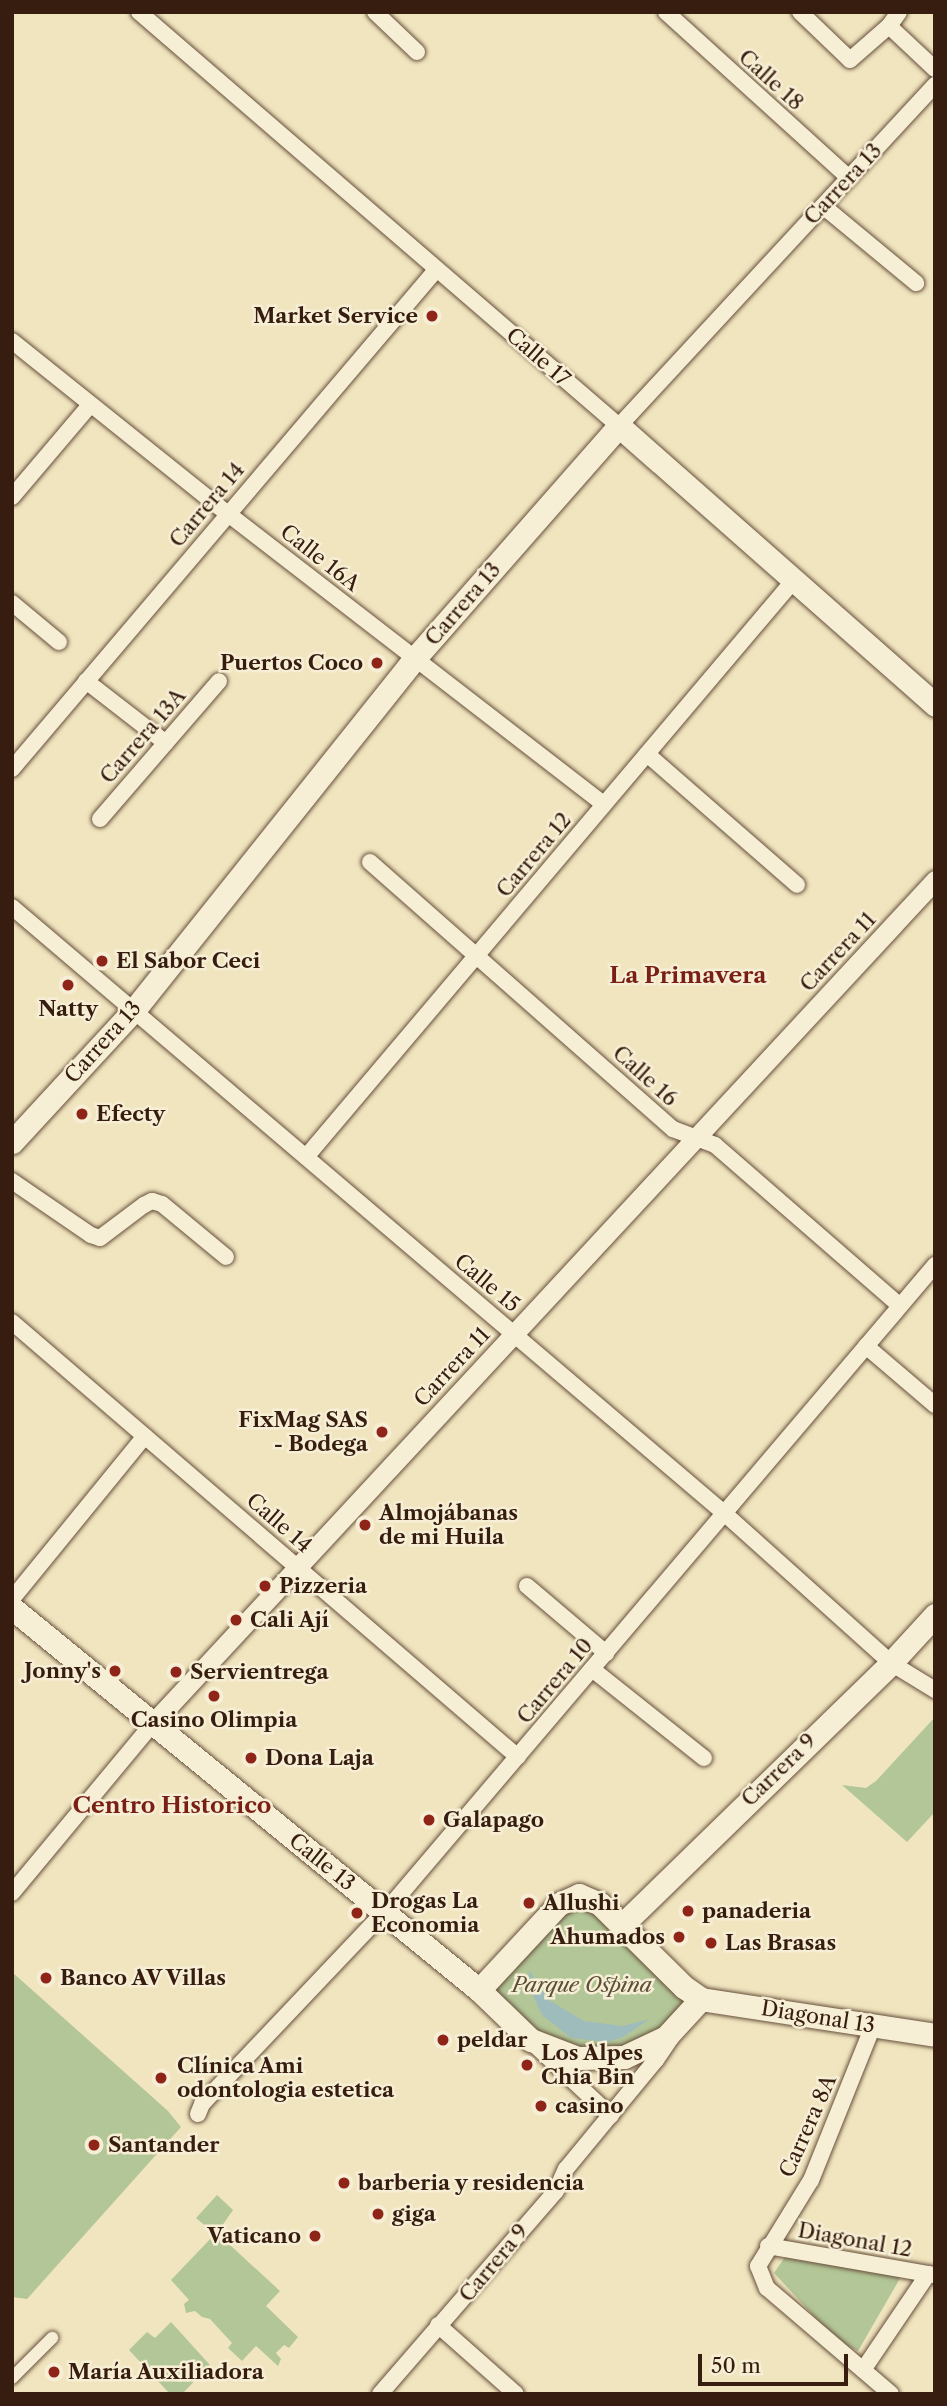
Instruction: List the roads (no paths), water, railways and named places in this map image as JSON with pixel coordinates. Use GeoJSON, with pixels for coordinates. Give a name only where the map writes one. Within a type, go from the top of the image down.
{"type":"FeatureCollection","features":[{"type":"Feature","properties":{"kind":"main road","name":"Calle 17"},"geometry":{"type":"LineString","coordinates":[[619,426],[935,705]]}},
{"type":"Feature","properties":{"kind":"main road","name":"Carrera 13"},"geometry":{"type":"LineString","coordinates":[[12,1142],[134,1010],[415,658],[619,426]]}},
{"type":"Feature","properties":{"kind":"main road","name":"Calle 13"},"geometry":{"type":"LineString","coordinates":[[12,1608],[479,1990],[531,2040],[563,2054],[609,2059],[646,2049],[677,2027],[701,1999]]}},
{"type":"Feature","properties":{"kind":"main road","name":"Carrera 9"},"geometry":{"type":"LineString","coordinates":[[622,1925],[891,1662],[935,1615]]}},
{"type":"Feature","properties":{"kind":"main road"},"geometry":{"type":"LineString","coordinates":[[479,1990],[559,1904],[579,1895],[600,1904],[684,1987],[701,1999]]}},
{"type":"Feature","properties":{"kind":"main road","name":"Diagonal 13"},"geometry":{"type":"LineString","coordinates":[[701,1999],[935,2035]]}},
{"type":"Feature","properties":{"kind":"street","name":"Calle 17"},"geometry":{"type":"LineString","coordinates":[[139,12],[619,426]]}},
{"type":"Feature","properties":{"kind":"street"},"geometry":{"type":"LineString","coordinates":[[375,12],[417,52]]}},
{"type":"Feature","properties":{"kind":"street","name":"Calle 18"},"geometry":{"type":"LineString","coordinates":[[666,12],[849,178]]}},
{"type":"Feature","properties":{"kind":"street"},"geometry":{"type":"LineString","coordinates":[[800,12],[850,60],[889,26],[899,12]]}},
{"type":"Feature","properties":{"kind":"street"},"geometry":{"type":"LineString","coordinates":[[889,26],[935,69]]}},
{"type":"Feature","properties":{"kind":"street","name":"Carrera 13"},"geometry":{"type":"LineString","coordinates":[[619,426],[935,85]]}},
{"type":"Feature","properties":{"kind":"street"},"geometry":{"type":"LineString","coordinates":[[823,206],[916,283]]}},
{"type":"Feature","properties":{"kind":"street","name":"Carrera 14"},"geometry":{"type":"LineString","coordinates":[[12,769],[436,270]]}},
{"type":"Feature","properties":{"kind":"street","name":"Calle 16A"},"geometry":{"type":"LineString","coordinates":[[12,341],[228,513],[604,804]]}},
{"type":"Feature","properties":{"kind":"street"},"geometry":{"type":"LineString","coordinates":[[12,497],[90,405]]}},
{"type":"Feature","properties":{"kind":"street","name":"Carrera 12"},"geometry":{"type":"LineString","coordinates":[[306,1157],[794,580]]}},
{"type":"Feature","properties":{"kind":"street"},"geometry":{"type":"LineString","coordinates":[[12,603],[59,642]]}},
{"type":"Feature","properties":{"kind":"street"},"geometry":{"type":"LineString","coordinates":[[86,681],[166,743]]}},
{"type":"Feature","properties":{"kind":"street","name":"Carrera 13A"},"geometry":{"type":"LineString","coordinates":[[100,819],[219,681]]}},
{"type":"Feature","properties":{"kind":"street"},"geometry":{"type":"LineString","coordinates":[[647,754],[797,885]]}},
{"type":"Feature","properties":{"kind":"street","name":"Calle 16"},"geometry":{"type":"LineString","coordinates":[[370,862],[673,1129],[715,1145],[900,1306]]}},
{"type":"Feature","properties":{"kind":"street","name":"Carrera 11"},"geometry":{"type":"LineString","coordinates":[[12,1893],[153,1723],[935,880]]}},
{"type":"Feature","properties":{"kind":"street","name":"Calle 15"},"geometry":{"type":"LineString","coordinates":[[12,907],[724,1513],[891,1662],[935,1690]]}},
{"type":"Feature","properties":{"kind":"street"},"geometry":{"type":"LineString","coordinates":[[12,1181],[91,1235],[100,1238],[144,1205],[152,1201],[162,1204],[226,1257]]}},
{"type":"Feature","properties":{"kind":"street","name":"Carrera 10"},"geometry":{"type":"LineString","coordinates":[[198,2115],[202,2104],[384,1913],[935,1265]]}},
{"type":"Feature","properties":{"kind":"street","name":"Calle 14"},"geometry":{"type":"LineString","coordinates":[[12,1322],[518,1757]]}},
{"type":"Feature","properties":{"kind":"street"},"geometry":{"type":"LineString","coordinates":[[866,1346],[935,1405]]}},
{"type":"Feature","properties":{"kind":"street"},"geometry":{"type":"LineString","coordinates":[[12,1599],[145,1436]]}},
{"type":"Feature","properties":{"kind":"street"},"geometry":{"type":"LineString","coordinates":[[527,1586],[606,1653]]}},
{"type":"Feature","properties":{"kind":"street"},"geometry":{"type":"LineString","coordinates":[[592,1669],[704,1758]]}},
{"type":"Feature","properties":{"kind":"street","name":"Carrera 8A"},"geometry":{"type":"LineString","coordinates":[[863,2370],[767,2288],[760,2277],[758,2266],[811,2180],[873,2026]]}},
{"type":"Feature","properties":{"kind":"street","name":"Carrera 9"},"geometry":{"type":"LineString","coordinates":[[380,2394],[556,2191],[566,2169],[656,2060],[677,2027]]}},
{"type":"Feature","properties":{"kind":"street","name":"Calle 13"},"geometry":{"type":"LineString","coordinates":[[531,2040],[611,2116]]}},
{"type":"Feature","properties":{"kind":"street","name":"Diagonal 12"},"geometry":{"type":"LineString","coordinates":[[768,2246],[931,2274]]}},
{"type":"Feature","properties":{"kind":"street"},"geometry":{"type":"LineString","coordinates":[[891,2394],[863,2370],[931,2274]]}},
{"type":"Feature","properties":{"kind":"street"},"geometry":{"type":"LineString","coordinates":[[438,2325],[516,2394]]}},
{"type":"Feature","properties":{"kind":"street"},"geometry":{"type":"LineString","coordinates":[[12,2378],[52,2338]]}},
{"type":"Feature","properties":{"kind":"water"},"geometry":{"type":"Polygon","coordinates":[[[529,1970],[549,2000],[584,2021],[623,2026],[650,2019],[623,2037],[607,2042],[571,2038],[542,2015],[530,1989],[529,1970]]]}},
{"type":"Feature","properties":{"kind":"place","name":"Market Service"},"geometry":{"type":"Point","coordinates":[432,316]}},
{"type":"Feature","properties":{"kind":"place","name":"Puertos Coco"},"geometry":{"type":"Point","coordinates":[377,663]}},
{"type":"Feature","properties":{"kind":"place","name":"El Sabor Ceci"},"geometry":{"type":"Point","coordinates":[102,961]}},
{"type":"Feature","properties":{"kind":"place","name":"Natty"},"geometry":{"type":"Point","coordinates":[68,985]}},
{"type":"Feature","properties":{"kind":"place","name":"Efecty"},"geometry":{"type":"Point","coordinates":[82,1114]}},
{"type":"Feature","properties":{"kind":"place","name":"FixMag SAS - Bodega"},"geometry":{"type":"Point","coordinates":[382,1432]}},
{"type":"Feature","properties":{"kind":"place","name":"Almojábanas de mi Huila"},"geometry":{"type":"Point","coordinates":[365,1525]}},
{"type":"Feature","properties":{"kind":"place","name":"Pizzeria"},"geometry":{"type":"Point","coordinates":[265,1586]}},
{"type":"Feature","properties":{"kind":"place","name":"Cali Ají"},"geometry":{"type":"Point","coordinates":[236,1620]}},
{"type":"Feature","properties":{"kind":"place","name":"Jonny's"},"geometry":{"type":"Point","coordinates":[115,1671]}},
{"type":"Feature","properties":{"kind":"place","name":"Servientrega"},"geometry":{"type":"Point","coordinates":[176,1672]}},
{"type":"Feature","properties":{"kind":"place","name":"Casino Olimpia"},"geometry":{"type":"Point","coordinates":[214,1696]}},
{"type":"Feature","properties":{"kind":"place","name":"Dona Laja"},"geometry":{"type":"Point","coordinates":[251,1758]}},
{"type":"Feature","properties":{"kind":"place","name":"Galapago"},"geometry":{"type":"Point","coordinates":[429,1820]}},
{"type":"Feature","properties":{"kind":"place","name":"Allushi"},"geometry":{"type":"Point","coordinates":[529,1903]}},
{"type":"Feature","properties":{"kind":"place","name":"panaderia"},"geometry":{"type":"Point","coordinates":[688,1911]}},
{"type":"Feature","properties":{"kind":"place","name":"Drogas La Economia"},"geometry":{"type":"Point","coordinates":[357,1913]}},
{"type":"Feature","properties":{"kind":"place","name":"Ahumados"},"geometry":{"type":"Point","coordinates":[679,1937]}},
{"type":"Feature","properties":{"kind":"place","name":"Las Brasas"},"geometry":{"type":"Point","coordinates":[711,1943]}},
{"type":"Feature","properties":{"kind":"place","name":"Banco AV Villas"},"geometry":{"type":"Point","coordinates":[46,1978]}},
{"type":"Feature","properties":{"kind":"place","name":"peldar"},"geometry":{"type":"Point","coordinates":[443,2040]}},
{"type":"Feature","properties":{"kind":"place","name":"Los Alpes Chia Bin"},"geometry":{"type":"Point","coordinates":[527,2065]}},
{"type":"Feature","properties":{"kind":"place","name":"Clínica Ami odontologia estetica"},"geometry":{"type":"Point","coordinates":[161,2078]}},
{"type":"Feature","properties":{"kind":"place","name":"casino"},"geometry":{"type":"Point","coordinates":[541,2106]}},
{"type":"Feature","properties":{"kind":"place","name":"Santander"},"geometry":{"type":"Point","coordinates":[94,2145]}},
{"type":"Feature","properties":{"kind":"place","name":"barberia y residencia"},"geometry":{"type":"Point","coordinates":[344,2183]}},
{"type":"Feature","properties":{"kind":"place","name":"giga"},"geometry":{"type":"Point","coordinates":[378,2214]}},
{"type":"Feature","properties":{"kind":"place","name":"Vaticano"},"geometry":{"type":"Point","coordinates":[315,2236]}},
{"type":"Feature","properties":{"kind":"place","name":"María Auxiliadora"},"geometry":{"type":"Point","coordinates":[54,2372]}},
{"type":"Feature","properties":{"kind":"district","name":"La Primavera"},"geometry":{"type":"Point","coordinates":[688,975]}},
{"type":"Feature","properties":{"kind":"district","name":"Centro Historico"},"geometry":{"type":"Point","coordinates":[172,1805]}},
{"type":"Feature","properties":{"kind":"park label","name":"Parque Ospina"},"geometry":{"type":"Point","coordinates":[582,1985]}}]}
